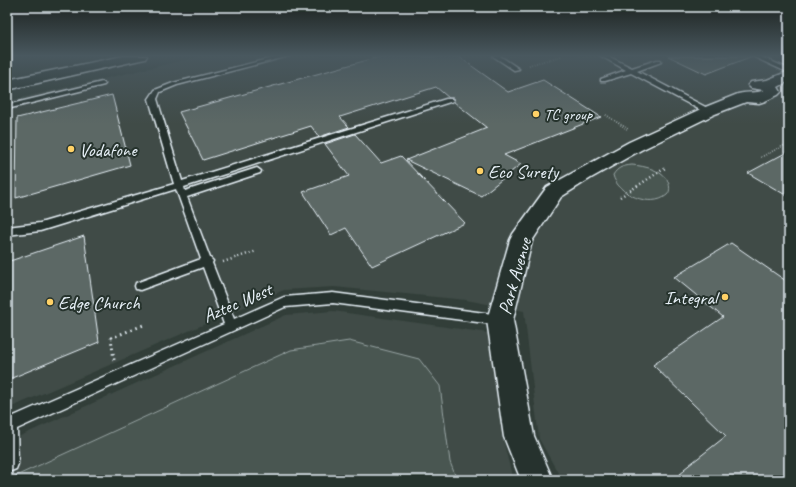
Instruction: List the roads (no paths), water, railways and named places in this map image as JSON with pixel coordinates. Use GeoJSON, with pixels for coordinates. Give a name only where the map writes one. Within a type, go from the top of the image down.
{"type":"FeatureCollection","features":[{"type":"Feature","properties":{"kind":"main road"},"geometry":{"type":"LineString","coordinates":[[7,85],[36,79]]}},
{"type":"Feature","properties":{"kind":"main road","name":"Park Avenue"},"geometry":{"type":"LineString","coordinates":[[537,480],[519,438],[500,320],[521,240],[554,192],[646,140],[744,97],[759,98],[773,92],[770,85],[782,79]]}},
{"type":"Feature","properties":{"kind":"lane"},"geometry":{"type":"LineString","coordinates":[[196,79],[175,84],[158,91],[153,99],[181,190],[209,264],[230,326]]}},
{"type":"Feature","properties":{"kind":"lane"},"geometry":{"type":"LineString","coordinates":[[649,79],[710,111]]}},
{"type":"Feature","properties":{"kind":"lane"},"geometry":{"type":"LineString","coordinates":[[7,107],[102,84]]}},
{"type":"Feature","properties":{"kind":"lane"},"geometry":{"type":"LineString","coordinates":[[181,190],[253,162],[449,101]]}},
{"type":"Feature","properties":{"kind":"lane"},"geometry":{"type":"LineString","coordinates":[[8,232],[40,227],[257,171]]}},
{"type":"Feature","properties":{"kind":"lane"},"geometry":{"type":"LineString","coordinates":[[140,286],[209,264]]}},
{"type":"Feature","properties":{"kind":"lane","name":"Aztec West"},"geometry":{"type":"LineString","coordinates":[[9,426],[284,302],[333,298],[500,320]]}},
{"type":"Feature","properties":{"kind":"lane"},"geometry":{"type":"LineString","coordinates":[[9,426],[12,464]]}},
{"type":"Feature","properties":{"kind":"place","name":"TC group"},"geometry":{"type":"Point","coordinates":[536,114]}},
{"type":"Feature","properties":{"kind":"place","name":"Vodafone"},"geometry":{"type":"Point","coordinates":[71,149]}},
{"type":"Feature","properties":{"kind":"place","name":"Eco Surety"},"geometry":{"type":"Point","coordinates":[480,171]}},
{"type":"Feature","properties":{"kind":"place","name":"Integral"},"geometry":{"type":"Point","coordinates":[725,297]}},
{"type":"Feature","properties":{"kind":"place","name":"Edge Church"},"geometry":{"type":"Point","coordinates":[50,302]}}]}
